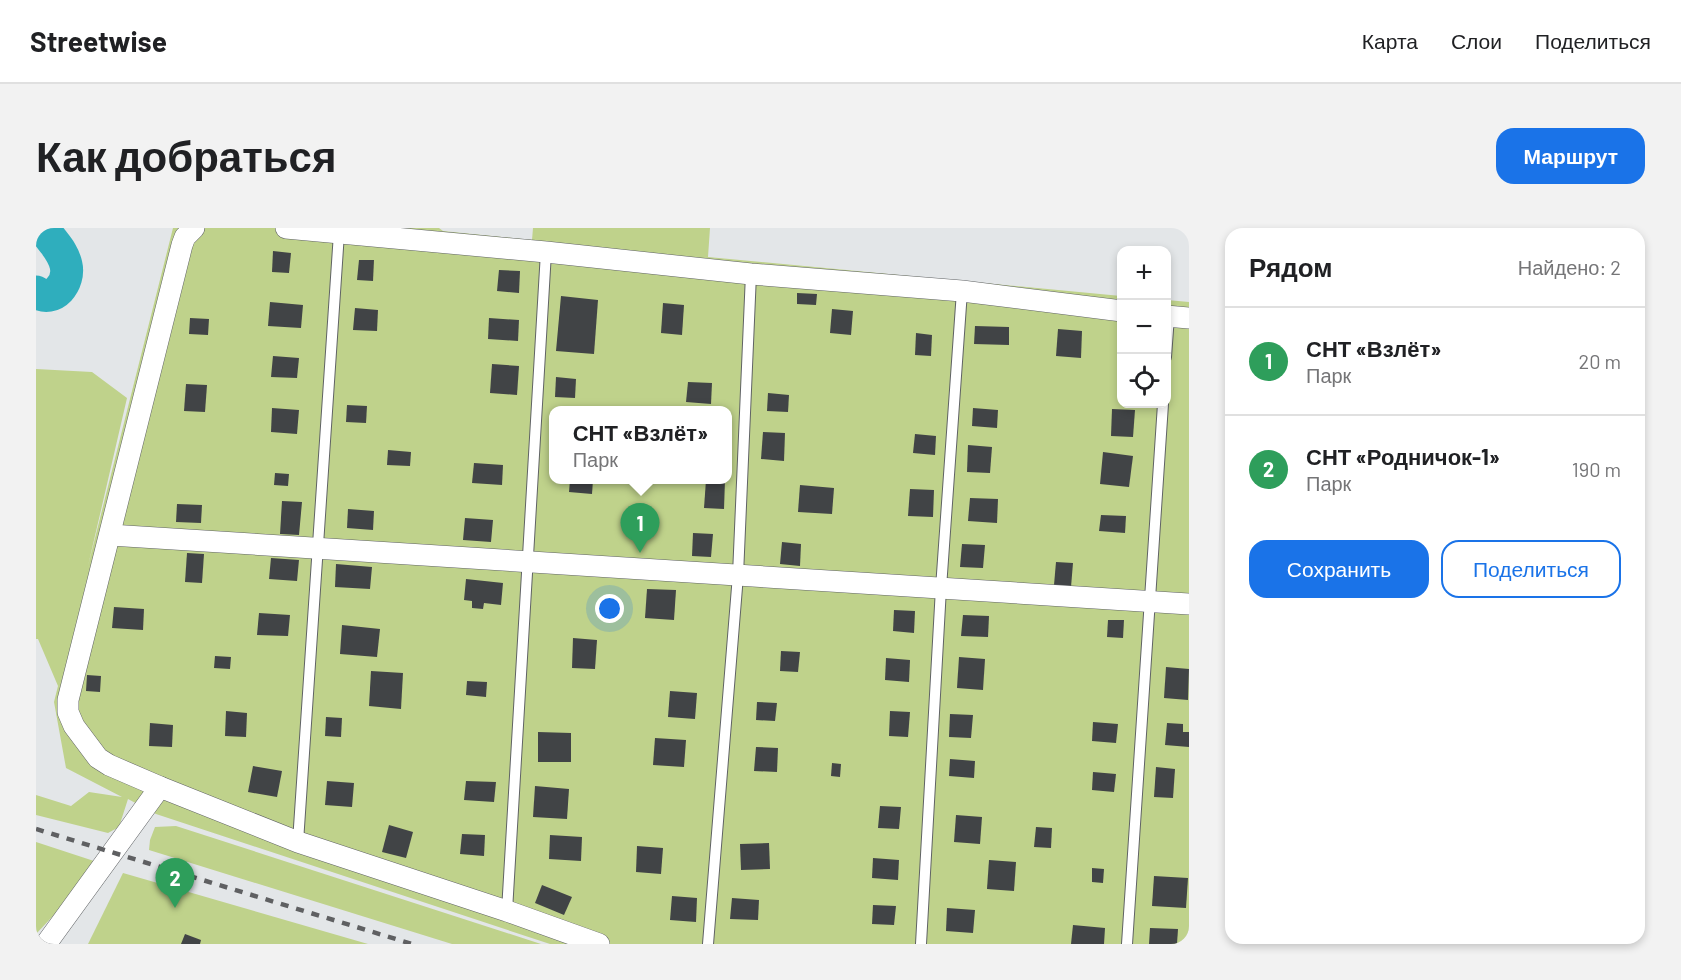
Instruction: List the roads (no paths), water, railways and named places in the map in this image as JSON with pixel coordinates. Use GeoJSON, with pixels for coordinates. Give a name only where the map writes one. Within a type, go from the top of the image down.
{"type":"FeatureCollection","features":[{"type":"Feature","properties":{"kind":"street"},"geometry":{"type":"LineString","coordinates":[[194,228],[185,237],[182,245],[68,700],[68,712],[74,726],[98,758],[160,787],[298,842],[599,944]]}},
{"type":"Feature","properties":{"kind":"street"},"geometry":{"type":"LineString","coordinates":[[286,228],[751,274],[962,291],[1117,310]]}},
{"type":"Feature","properties":{"kind":"street"},"geometry":{"type":"LineString","coordinates":[[110,535],[1189,603]]}},
{"type":"Feature","properties":{"kind":"street"},"geometry":{"type":"LineString","coordinates":[[46,944],[160,787]]}},
{"type":"Feature","properties":{"kind":"lane"},"geometry":{"type":"LineString","coordinates":[[298,842],[339,233]]}},
{"type":"Feature","properties":{"kind":"lane"},"geometry":{"type":"LineString","coordinates":[[507,911],[546,252]]}},
{"type":"Feature","properties":{"kind":"lane"},"geometry":{"type":"LineString","coordinates":[[708,944],[738,575],[751,274]]}},
{"type":"Feature","properties":{"kind":"lane"},"geometry":{"type":"LineString","coordinates":[[921,944],[941,588],[962,291]]}},
{"type":"Feature","properties":{"kind":"lane"},"geometry":{"type":"LineString","coordinates":[[1168,354],[1175,317]]}},
{"type":"Feature","properties":{"kind":"lane"},"geometry":{"type":"LineString","coordinates":[[1127,944],[1163,408]]}},
{"type":"Feature","properties":{"kind":"waterway"},"geometry":{"type":"LineString","coordinates":[[36,292],[43,295],[54,293],[63,284],[67,272],[62,254],[44,228]]}},
{"type":"Feature","properties":{"kind":"railway"},"geometry":{"type":"LineString","coordinates":[[36,829],[412,944]]}},
{"type":"Feature","properties":{"kind":"place","name":"СНТ «Взлёт»"},"geometry":{"type":"Point","coordinates":[640,553]}},
{"type":"Feature","properties":{"kind":"place","name":"СНТ «Родничок-1»"},"geometry":{"type":"Point","coordinates":[175,908]}}]}
